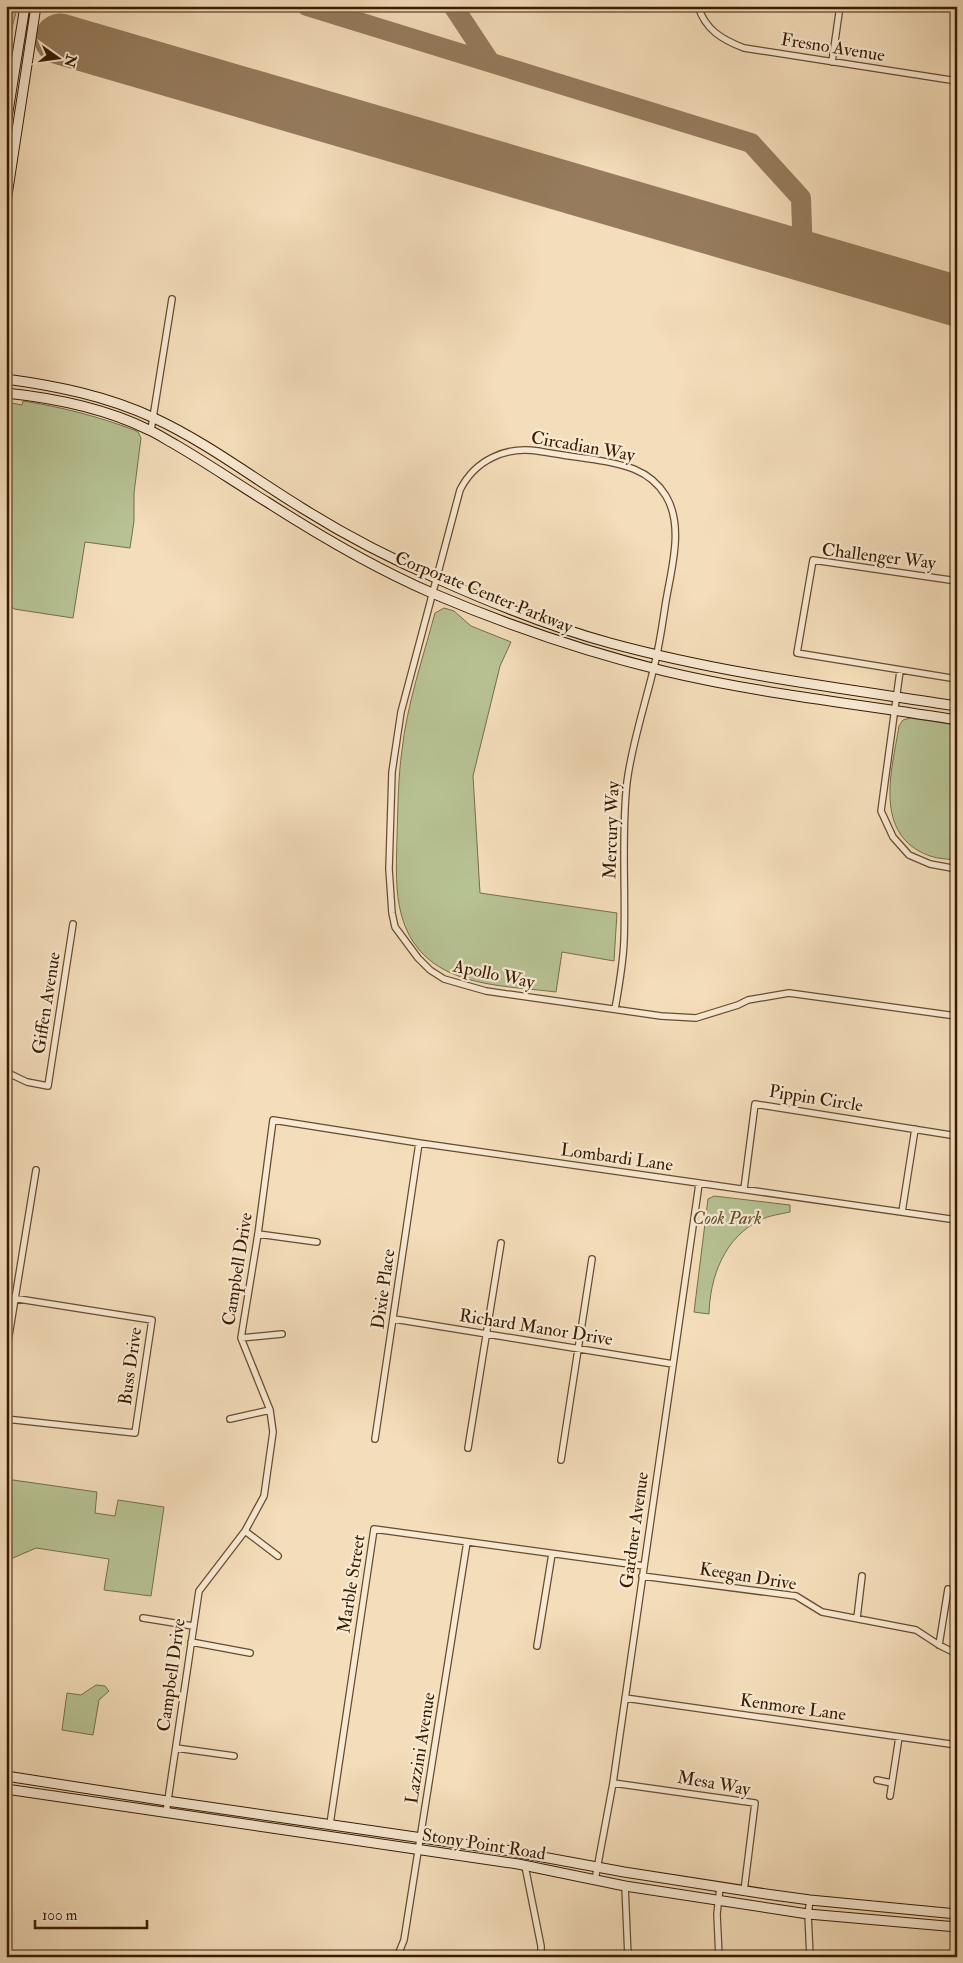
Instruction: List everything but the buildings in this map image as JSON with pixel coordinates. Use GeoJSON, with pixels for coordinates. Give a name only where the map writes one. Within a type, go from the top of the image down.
{"type":"FeatureCollection","features":[{"type":"Feature","properties":{"kind":"street"},"geometry":{"type":"LineString","coordinates":[[6,124],[9,84],[24,6]]}},
{"type":"Feature","properties":{"kind":"street"},"geometry":{"type":"LineString","coordinates":[[6,202],[36,6]]}},
{"type":"Feature","properties":{"kind":"street","name":"Fresno Avenue"},"geometry":{"type":"LineString","coordinates":[[698,6],[709,29],[724,40],[744,48],[957,81]]}},
{"type":"Feature","properties":{"kind":"street"},"geometry":{"type":"LineString","coordinates":[[832,62],[840,6]]}},
{"type":"Feature","properties":{"kind":"street"},"geometry":{"type":"LineString","coordinates":[[9,84],[24,88]]}},
{"type":"Feature","properties":{"kind":"street"},"geometry":{"type":"LineString","coordinates":[[151,430],[172,299]]}},
{"type":"Feature","properties":{"kind":"street","name":"Corporate Center Parkway"},"geometry":{"type":"LineString","coordinates":[[6,378],[75,391],[111,401],[153,418],[190,436],[338,530],[436,579],[497,605],[559,628],[657,655],[784,681],[957,706]]}},
{"type":"Feature","properties":{"kind":"street","name":"Corporate Center Parkway"},"geometry":{"type":"LineString","coordinates":[[6,393],[55,400],[94,410],[151,430],[331,542],[432,593],[547,637],[604,656],[654,669],[765,692],[957,720]]}},
{"type":"Feature","properties":{"kind":"street","name":"Circadian Way"},"geometry":{"type":"LineString","coordinates":[[436,579],[460,490],[472,472],[486,461],[504,452],[529,450],[632,467],[647,476],[661,488],[669,502],[676,523],[657,655]]}},
{"type":"Feature","properties":{"kind":"street","name":"Challenger Way"},"geometry":{"type":"LineString","coordinates":[[957,581],[813,560],[797,653],[957,679]]}},
{"type":"Feature","properties":{"kind":"street","name":"Apollo Way"},"geometry":{"type":"LineString","coordinates":[[436,579],[401,712],[392,772],[388,869],[390,901],[395,926],[418,958],[430,970],[444,979],[486,991],[661,1016],[696,1018],[748,1000],[789,993],[956,1015]]}},
{"type":"Feature","properties":{"kind":"street","name":"Mercury Way"},"geometry":{"type":"LineString","coordinates":[[615,1009],[624,949],[624,822],[627,781],[633,746],[657,655]]}},
{"type":"Feature","properties":{"kind":"street"},"geometry":{"type":"LineString","coordinates":[[900,671],[880,811],[893,837],[909,855],[930,864],[957,869]]}},
{"type":"Feature","properties":{"kind":"street","name":"Giffen Avenue"},"geometry":{"type":"LineString","coordinates":[[6,1072],[27,1082],[48,1086],[74,924]]}},
{"type":"Feature","properties":{"kind":"street","name":"Pippin Circle"},"geometry":{"type":"LineString","coordinates":[[744,1189],[755,1104],[957,1136]]}},
{"type":"Feature","properties":{"kind":"street","name":"Lombardi Lane"},"geometry":{"type":"LineString","coordinates":[[273,1120],[699,1184],[957,1220]]}},
{"type":"Feature","properties":{"kind":"street","name":"Campbell Drive"},"geometry":{"type":"LineString","coordinates":[[166,1813],[199,1591],[246,1531],[264,1496],[273,1432],[270,1410],[241,1338],[258,1234],[273,1120]]}},
{"type":"Feature","properties":{"kind":"street"},"geometry":{"type":"LineString","coordinates":[[902,1212],[915,1129]]}},
{"type":"Feature","properties":{"kind":"street","name":"Dixie Place"},"geometry":{"type":"LineString","coordinates":[[375,1440],[419,1143]]}},
{"type":"Feature","properties":{"kind":"street"},"geometry":{"type":"LineString","coordinates":[[6,1354],[36,1170]]}},
{"type":"Feature","properties":{"kind":"street","name":"Gardner Avenue"},"geometry":{"type":"LineString","coordinates":[[595,1880],[613,1783],[699,1184]]}},
{"type":"Feature","properties":{"kind":"street"},"geometry":{"type":"LineString","coordinates":[[258,1234],[317,1242]]}},
{"type":"Feature","properties":{"kind":"street"},"geometry":{"type":"LineString","coordinates":[[468,1448],[501,1243]]}},
{"type":"Feature","properties":{"kind":"street"},"geometry":{"type":"LineString","coordinates":[[562,1460],[592,1258]]}},
{"type":"Feature","properties":{"kind":"street","name":"Buss Drive"},"geometry":{"type":"LineString","coordinates":[[6,1298],[152,1320],[135,1433],[6,1419]]}},
{"type":"Feature","properties":{"kind":"street","name":"Richard Manor Drive"},"geometry":{"type":"LineString","coordinates":[[394,1319],[673,1364]]}},
{"type":"Feature","properties":{"kind":"street"},"geometry":{"type":"LineString","coordinates":[[241,1338],[282,1334]]}},
{"type":"Feature","properties":{"kind":"street"},"geometry":{"type":"LineString","coordinates":[[230,1420],[270,1410]]}},
{"type":"Feature","properties":{"kind":"street","name":"Marble Street"},"geometry":{"type":"LineString","coordinates":[[330,1824],[374,1529],[644,1566]]}},
{"type":"Feature","properties":{"kind":"street"},"geometry":{"type":"LineString","coordinates":[[246,1531],[278,1556]]}},
{"type":"Feature","properties":{"kind":"street","name":"Lazzini Avenue"},"geometry":{"type":"LineString","coordinates":[[397,1957],[404,1940],[420,1850],[467,1542]]}},
{"type":"Feature","properties":{"kind":"street"},"geometry":{"type":"LineString","coordinates":[[537,1646],[552,1554]]}},
{"type":"Feature","properties":{"kind":"street","name":"Keegan Drive"},"geometry":{"type":"LineString","coordinates":[[642,1576],[796,1596],[822,1612],[916,1630],[957,1654]]}},
{"type":"Feature","properties":{"kind":"street"},"geometry":{"type":"LineString","coordinates":[[857,1618],[862,1576]]}},
{"type":"Feature","properties":{"kind":"street"},"geometry":{"type":"LineString","coordinates":[[939,1645],[948,1588]]}},
{"type":"Feature","properties":{"kind":"street"},"geometry":{"type":"LineString","coordinates":[[143,1618],[193,1626]]}},
{"type":"Feature","properties":{"kind":"street"},"geometry":{"type":"LineString","coordinates":[[191,1642],[250,1653]]}},
{"type":"Feature","properties":{"kind":"street","name":"Kenmore Lane"},"geometry":{"type":"LineString","coordinates":[[625,1698],[957,1745]]}},
{"type":"Feature","properties":{"kind":"street"},"geometry":{"type":"LineString","coordinates":[[890,1796],[900,1737]]}},
{"type":"Feature","properties":{"kind":"street"},"geometry":{"type":"LineString","coordinates":[[176,1748],[234,1756]]}},
{"type":"Feature","properties":{"kind":"street","name":"Stony Point Road"},"geometry":{"type":"LineString","coordinates":[[6,1776],[518,1852],[597,1868],[720,1887],[810,1900],[957,1914]]}},
{"type":"Feature","properties":{"kind":"street"},"geometry":{"type":"LineString","coordinates":[[877,1780],[892,1783]]}},
{"type":"Feature","properties":{"kind":"street","name":"Mesa Way"},"geometry":{"type":"LineString","coordinates":[[613,1783],[755,1803],[744,1890]]}},
{"type":"Feature","properties":{"kind":"street","name":"Stony Point Road"},"geometry":{"type":"LineString","coordinates":[[6,1789],[525,1866],[625,1886],[808,1914],[957,1927]]}},
{"type":"Feature","properties":{"kind":"street"},"geometry":{"type":"LineString","coordinates":[[525,1866],[541,1957]]}},
{"type":"Feature","properties":{"kind":"street"},"geometry":{"type":"LineString","coordinates":[[625,1886],[628,1957]]}},
{"type":"Feature","properties":{"kind":"street"},"geometry":{"type":"LineString","coordinates":[[719,1957],[717,1900],[720,1887]]}},
{"type":"Feature","properties":{"kind":"street"},"geometry":{"type":"LineString","coordinates":[[810,1900],[808,1914],[810,1957]]}},
{"type":"Feature","properties":{"kind":"street"},"geometry":{"type":"LineString","coordinates":[[895,1921],[898,1919],[924,1919],[932,1911]]}},
{"type":"Feature","properties":{"kind":"green space"},"geometry":{"type":"Polygon","coordinates":[[[6,6],[18,6],[11,31],[10,63],[6,71],[6,6]]]}},
{"type":"Feature","properties":{"kind":"green space"},"geometry":{"type":"Polygon","coordinates":[[[23,401],[65,409],[106,420],[138,432],[141,438],[130,548],[85,542],[73,618],[14,609],[8,602],[11,578],[6,577],[6,402],[11,405],[12,403],[22,405],[23,401]]]}},
{"type":"Feature","properties":{"kind":"green space"},"geometry":{"type":"Polygon","coordinates":[[[444,608],[454,611],[471,626],[511,642],[500,666],[473,776],[480,893],[617,913],[614,961],[562,952],[556,992],[492,985],[460,977],[432,962],[419,950],[403,921],[399,905],[396,871],[398,793],[404,733],[411,698],[435,613],[444,608]]]}},
{"type":"Feature","properties":{"kind":"green space"},"geometry":{"type":"Polygon","coordinates":[[[910,718],[957,725],[957,860],[933,857],[912,846],[900,833],[893,817],[890,800],[890,781],[899,726],[903,720],[910,718]]]}},
{"type":"Feature","properties":{"kind":"green space","name":"Cook Park"},"geometry":{"type":"Polygon","coordinates":[[[714,1196],[790,1205],[790,1212],[760,1220],[737,1237],[728,1248],[721,1260],[712,1286],[709,1314],[694,1312],[708,1199],[714,1196]]]}},
{"type":"Feature","properties":{"kind":"green space"},"geometry":{"type":"Polygon","coordinates":[[[6,1479],[97,1492],[95,1513],[115,1516],[118,1500],[164,1507],[151,1596],[104,1590],[109,1559],[36,1548],[6,1561],[6,1479]]]}},
{"type":"Feature","properties":{"kind":"green space"},"geometry":{"type":"Polygon","coordinates":[[[96,1685],[105,1686],[109,1691],[99,1700],[93,1735],[62,1730],[67,1693],[81,1695],[96,1685]]]}},
{"type":"Feature","properties":{"kind":"taxiway"},"geometry":{"type":"LineString","coordinates":[[307,6],[751,143],[801,198],[803,256]]}},
{"type":"Feature","properties":{"kind":"taxiway"},"geometry":{"type":"LineString","coordinates":[[453,6],[490,62]]}},
{"type":"Feature","properties":{"kind":"runway"},"geometry":{"type":"LineString","coordinates":[[60,39],[957,301]]}}]}
